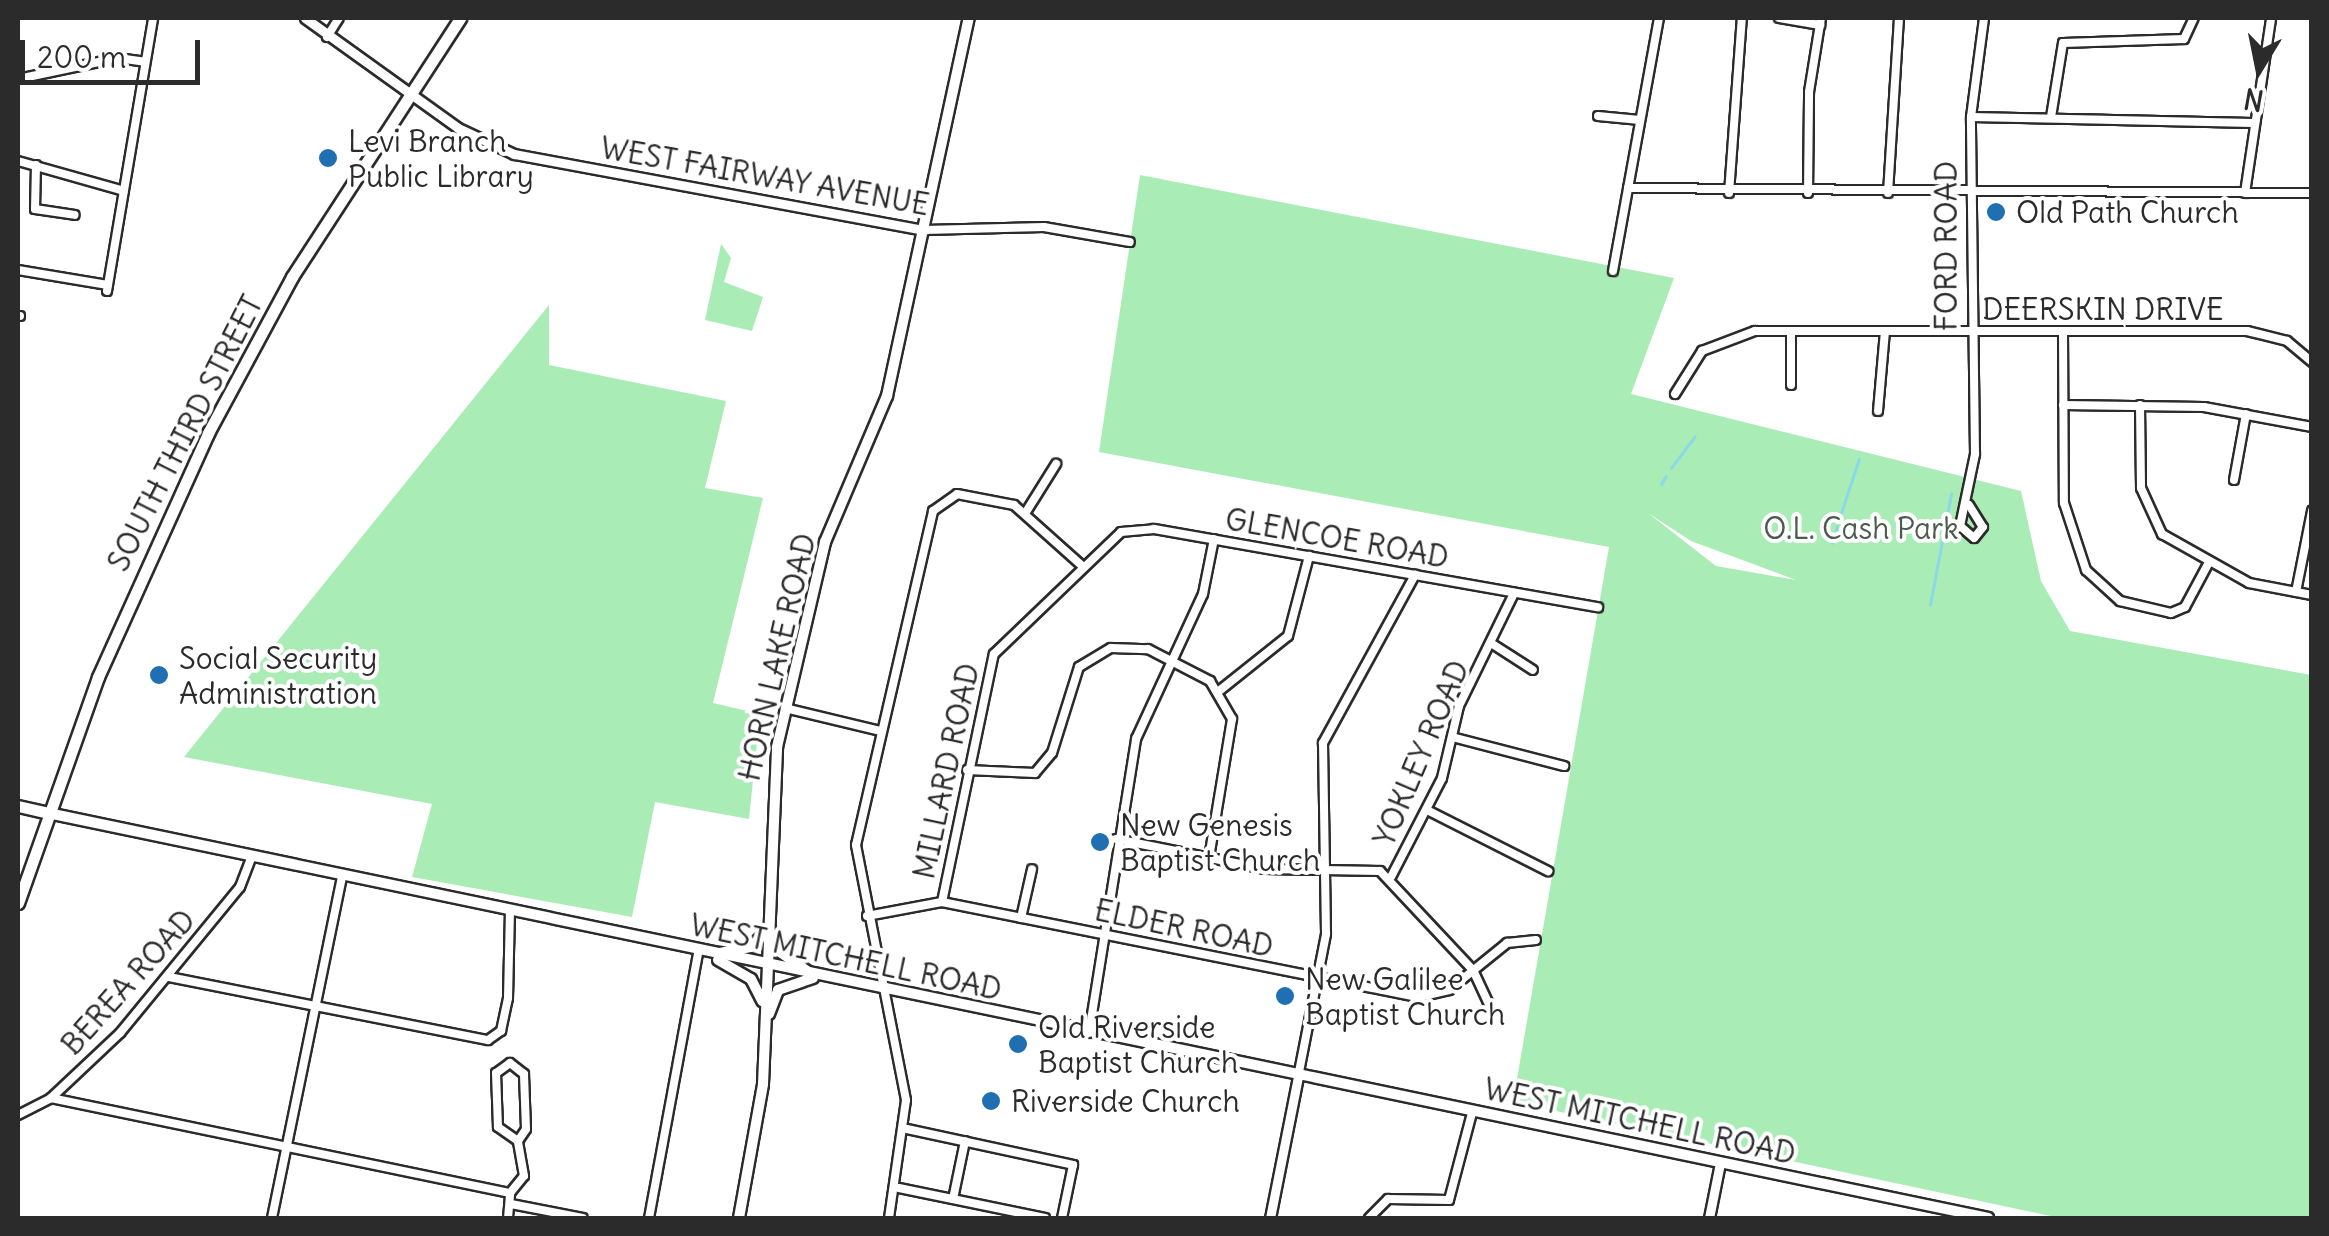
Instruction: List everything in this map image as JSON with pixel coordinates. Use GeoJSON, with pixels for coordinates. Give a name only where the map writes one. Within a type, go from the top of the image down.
{"type":"FeatureCollection","features":[{"type":"Feature","properties":{"kind":"main road","name":"SOUTH THIRD STREET"},"geometry":{"type":"LineString","coordinates":[[18,903],[126,608],[208,433],[407,92],[460,18]]}},
{"type":"Feature","properties":{"kind":"main road","name":"HORN LAKE ROAD"},"geometry":{"type":"LineString","coordinates":[[739,1218],[766,1024],[771,784],[825,544],[886,396],[968,18]]}},
{"type":"Feature","properties":{"kind":"main road"},"geometry":{"type":"LineString","coordinates":[[18,806],[48,813]]}},
{"type":"Feature","properties":{"kind":"main road","name":"WEST MITCHELL ROAD"},"geometry":{"type":"LineString","coordinates":[[48,813],[704,954],[1988,1218]]}},
{"type":"Feature","properties":{"kind":"main road"},"geometry":{"type":"LineString","coordinates":[[704,954],[747,949],[769,928],[783,955],[819,977]]}},
{"type":"Feature","properties":{"kind":"main road"},"geometry":{"type":"LineString","coordinates":[[704,954],[751,979],[766,1024]]}},
{"type":"Feature","properties":{"kind":"main road"},"geometry":{"type":"LineString","coordinates":[[766,1024],[778,990],[819,977]]}},
{"type":"Feature","properties":{"kind":"street"},"geometry":{"type":"LineString","coordinates":[[18,270],[108,288],[153,18]]}},
{"type":"Feature","properties":{"kind":"street","name":"WEST FAIRWAY AVENUE"},"geometry":{"type":"LineString","coordinates":[[305,18],[466,133],[530,159],[924,230],[980,236],[1044,227],[1130,242]]}},
{"type":"Feature","properties":{"kind":"street"},"geometry":{"type":"LineString","coordinates":[[327,37],[340,18]]}},
{"type":"Feature","properties":{"kind":"street"},"geometry":{"type":"LineString","coordinates":[[1613,271],[1660,18]]}},
{"type":"Feature","properties":{"kind":"street"},"geometry":{"type":"LineString","coordinates":[[1728,193],[1728,107],[1742,18]]}},
{"type":"Feature","properties":{"kind":"street"},"geometry":{"type":"LineString","coordinates":[[1779,18],[1820,21],[1808,193]]}},
{"type":"Feature","properties":{"kind":"street"},"geometry":{"type":"LineString","coordinates":[[1888,193],[1899,18]]}},
{"type":"Feature","properties":{"kind":"street","name":"FORD ROAD"},"geometry":{"type":"LineString","coordinates":[[1969,504],[1974,474],[1971,116],[1984,18]]}},
{"type":"Feature","properties":{"kind":"street"},"geometry":{"type":"LineString","coordinates":[[2051,117],[2062,43],[2184,39],[2194,18]]}},
{"type":"Feature","properties":{"kind":"street"},"geometry":{"type":"LineString","coordinates":[[2245,193],[2252,123],[2271,18]]}},
{"type":"Feature","properties":{"kind":"street"},"geometry":{"type":"LineString","coordinates":[[18,79],[118,58],[145,62]]}},
{"type":"Feature","properties":{"kind":"street"},"geometry":{"type":"LineString","coordinates":[[1598,116],[1640,120]]}},
{"type":"Feature","properties":{"kind":"street"},"geometry":{"type":"LineString","coordinates":[[1971,116],[2252,123]]}},
{"type":"Feature","properties":{"kind":"street"},"geometry":{"type":"LineString","coordinates":[[18,161],[124,191]]}},
{"type":"Feature","properties":{"kind":"street"},"geometry":{"type":"LineString","coordinates":[[36,165],[35,209],[75,215]]}},
{"type":"Feature","properties":{"kind":"street"},"geometry":{"type":"LineString","coordinates":[[1628,188],[1728,193],[2312,193]]}},
{"type":"Feature","properties":{"kind":"street"},"geometry":{"type":"LineString","coordinates":[[1791,331],[1791,386]]}},
{"type":"Feature","properties":{"kind":"street","name":"DEERSKIN DRIVE"},"geometry":{"type":"LineString","coordinates":[[1675,394],[1690,364],[1718,340],[1791,331],[2258,332],[2312,362]]}},
{"type":"Feature","properties":{"kind":"street"},"geometry":{"type":"LineString","coordinates":[[1878,411],[1885,331]]}},
{"type":"Feature","properties":{"kind":"street"},"geometry":{"type":"LineString","coordinates":[[2063,331],[2065,512],[2098,585],[2131,606],[2177,612],[2208,564]]}},
{"type":"Feature","properties":{"kind":"street"},"geometry":{"type":"LineString","coordinates":[[2063,405],[2246,414],[2312,427]]}},
{"type":"Feature","properties":{"kind":"street"},"geometry":{"type":"LineString","coordinates":[[2140,406],[2148,512],[2174,546],[2208,564],[2312,595]]}},
{"type":"Feature","properties":{"kind":"street"},"geometry":{"type":"LineString","coordinates":[[2234,480],[2246,414]]}},
{"type":"Feature","properties":{"kind":"street"},"geometry":{"type":"LineString","coordinates":[[1026,512],[1056,464]]}},
{"type":"Feature","properties":{"kind":"street"},"geometry":{"type":"LineString","coordinates":[[890,1218],[900,1188],[907,1128],[901,1053],[883,991],[856,845],[880,731],[944,498],[1026,512],[1080,564]]}},
{"type":"Feature","properties":{"kind":"street"},"geometry":{"type":"LineString","coordinates":[[2296,592],[2312,511]]}},
{"type":"Feature","properties":{"kind":"street","name":"GLENCOE ROAD"},"geometry":{"type":"LineString","coordinates":[[1080,564],[1130,529],[1214,539],[1598,607]]}},
{"type":"Feature","properties":{"kind":"street"},"geometry":{"type":"LineString","coordinates":[[1089,1033],[1109,936],[1116,839],[1138,732],[1203,594],[1214,539]]}},
{"type":"Feature","properties":{"kind":"street"},"geometry":{"type":"LineString","coordinates":[[1219,691],[1288,636],[1308,556]]}},
{"type":"Feature","properties":{"kind":"street","name":"MILLARD ROAD"},"geometry":{"type":"LineString","coordinates":[[942,902],[996,650],[1080,564]]}},
{"type":"Feature","properties":{"kind":"street"},"geometry":{"type":"LineString","coordinates":[[1270,1218],[1318,979],[1326,735],[1416,575]]}},
{"type":"Feature","properties":{"kind":"street","name":"YOKLEY ROAD"},"geometry":{"type":"LineString","coordinates":[[1391,877],[1427,810],[1464,694],[1494,645],[1514,592]]}},
{"type":"Feature","properties":{"kind":"street"},"geometry":{"type":"LineString","coordinates":[[1494,645],[1533,670]]}},
{"type":"Feature","properties":{"kind":"street"},"geometry":{"type":"LineString","coordinates":[[968,770],[1014,779],[1040,769],[1068,682],[1095,654],[1133,646],[1172,660],[1219,691],[1233,740],[1210,858]]}},
{"type":"Feature","properties":{"kind":"street"},"geometry":{"type":"LineString","coordinates":[[786,708],[880,731]]}},
{"type":"Feature","properties":{"kind":"street"},"geometry":{"type":"LineString","coordinates":[[1452,736],[1564,766]]}},
{"type":"Feature","properties":{"kind":"street"},"geometry":{"type":"LineString","coordinates":[[1427,810],[1548,871]]}},
{"type":"Feature","properties":{"kind":"street"},"geometry":{"type":"LineString","coordinates":[[1116,839],[1210,858],[1391,877],[1473,970],[1489,1005]]}},
{"type":"Feature","properties":{"kind":"street","name":"BEREA ROAD"},"geometry":{"type":"LineString","coordinates":[[18,1115],[51,1098],[169,977],[240,887],[251,859]]}},
{"type":"Feature","properties":{"kind":"street"},"geometry":{"type":"LineString","coordinates":[[1022,918],[1032,869]]}},
{"type":"Feature","properties":{"kind":"street"},"geometry":{"type":"LineString","coordinates":[[272,1218],[342,878]]}},
{"type":"Feature","properties":{"kind":"street","name":"ELDER ROAD"},"geometry":{"type":"LineString","coordinates":[[867,916],[942,902],[1419,998],[1473,970],[1508,943],[1536,940]]}},
{"type":"Feature","properties":{"kind":"street"},"geometry":{"type":"LineString","coordinates":[[169,977],[492,1038],[508,998],[510,913]]}},
{"type":"Feature","properties":{"kind":"street"},"geometry":{"type":"LineString","coordinates":[[649,1218],[704,954]]}},
{"type":"Feature","properties":{"kind":"street"},"geometry":{"type":"LineString","coordinates":[[508,1218],[510,1193],[524,1176],[518,1141],[524,1074],[510,1063],[496,1073],[498,1127],[518,1141]]}},
{"type":"Feature","properties":{"kind":"street"},"geometry":{"type":"LineString","coordinates":[[51,1098],[510,1193]]}},
{"type":"Feature","properties":{"kind":"street"},"geometry":{"type":"LineString","coordinates":[[1369,1218],[1388,1199],[1449,1200],[1472,1113]]}},
{"type":"Feature","properties":{"kind":"street"},"geometry":{"type":"LineString","coordinates":[[907,1128],[1073,1165],[1062,1218]]}},
{"type":"Feature","properties":{"kind":"street"},"geometry":{"type":"LineString","coordinates":[[953,1200],[965,1141]]}},
{"type":"Feature","properties":{"kind":"street"},"geometry":{"type":"LineString","coordinates":[[1709,1218],[1720,1163]]}},
{"type":"Feature","properties":{"kind":"street"},"geometry":{"type":"LineString","coordinates":[[900,1188],[1045,1218]]}},
{"type":"Feature","properties":{"kind":"street"},"geometry":{"type":"LineString","coordinates":[[511,1204],[583,1218]]}},
{"type":"Feature","properties":{"kind":"green space","name":"O.L. Cash Park"},"geometry":{"type":"Polygon","coordinates":[[[1140,175],[1674,278],[1631,394],[2021,491],[2041,581],[2070,631],[2311,675],[2311,1218],[2060,1218],[1513,1102],[1609,547],[1099,452],[1140,175]],[[1648,513],[1716,566],[1796,580],[1691,541],[1648,513]]]}},
{"type":"Feature","properties":{"kind":"green space"},"geometry":{"type":"Polygon","coordinates":[[[721,244],[731,258],[724,282],[763,297],[752,331],[705,320],[721,244]]]}},
{"type":"Feature","properties":{"kind":"green space"},"geometry":{"type":"Polygon","coordinates":[[[549,305],[549,365],[726,401],[705,488],[763,498],[713,703],[760,714],[749,819],[655,802],[632,917],[412,877],[432,804],[184,757],[549,305]]]}},
{"type":"Feature","properties":{"kind":"waterway"},"geometry":{"type":"LineString","coordinates":[[1671,468],[1694,437]]}},
{"type":"Feature","properties":{"kind":"waterway"},"geometry":{"type":"LineString","coordinates":[[1838,522],[1859,459]]}},
{"type":"Feature","properties":{"kind":"waterway"},"geometry":{"type":"LineString","coordinates":[[1661,484],[1666,476]]}},
{"type":"Feature","properties":{"kind":"waterway"},"geometry":{"type":"LineString","coordinates":[[1930,605],[1951,494]]}},
{"type":"Feature","properties":{"kind":"waterway"},"geometry":{"type":"LineString","coordinates":[[1832,543],[1837,527]]}},
{"type":"Feature","properties":{"kind":"place","name":"Levi Branch Public Library"},"geometry":{"type":"Point","coordinates":[328,158]}},
{"type":"Feature","properties":{"kind":"place","name":"Old Path Church"},"geometry":{"type":"Point","coordinates":[1996,212]}},
{"type":"Feature","properties":{"kind":"place","name":"Social Security Administration"},"geometry":{"type":"Point","coordinates":[159,675]}},
{"type":"Feature","properties":{"kind":"place","name":"New Genesis Baptist Church"},"geometry":{"type":"Point","coordinates":[1100,842]}},
{"type":"Feature","properties":{"kind":"place","name":"New Galilee Baptist Church"},"geometry":{"type":"Point","coordinates":[1285,996]}},
{"type":"Feature","properties":{"kind":"place","name":"Old Riverside Baptist Church"},"geometry":{"type":"Point","coordinates":[1018,1044]}},
{"type":"Feature","properties":{"kind":"place","name":"Riverside Church"},"geometry":{"type":"Point","coordinates":[991,1101]}}]}
